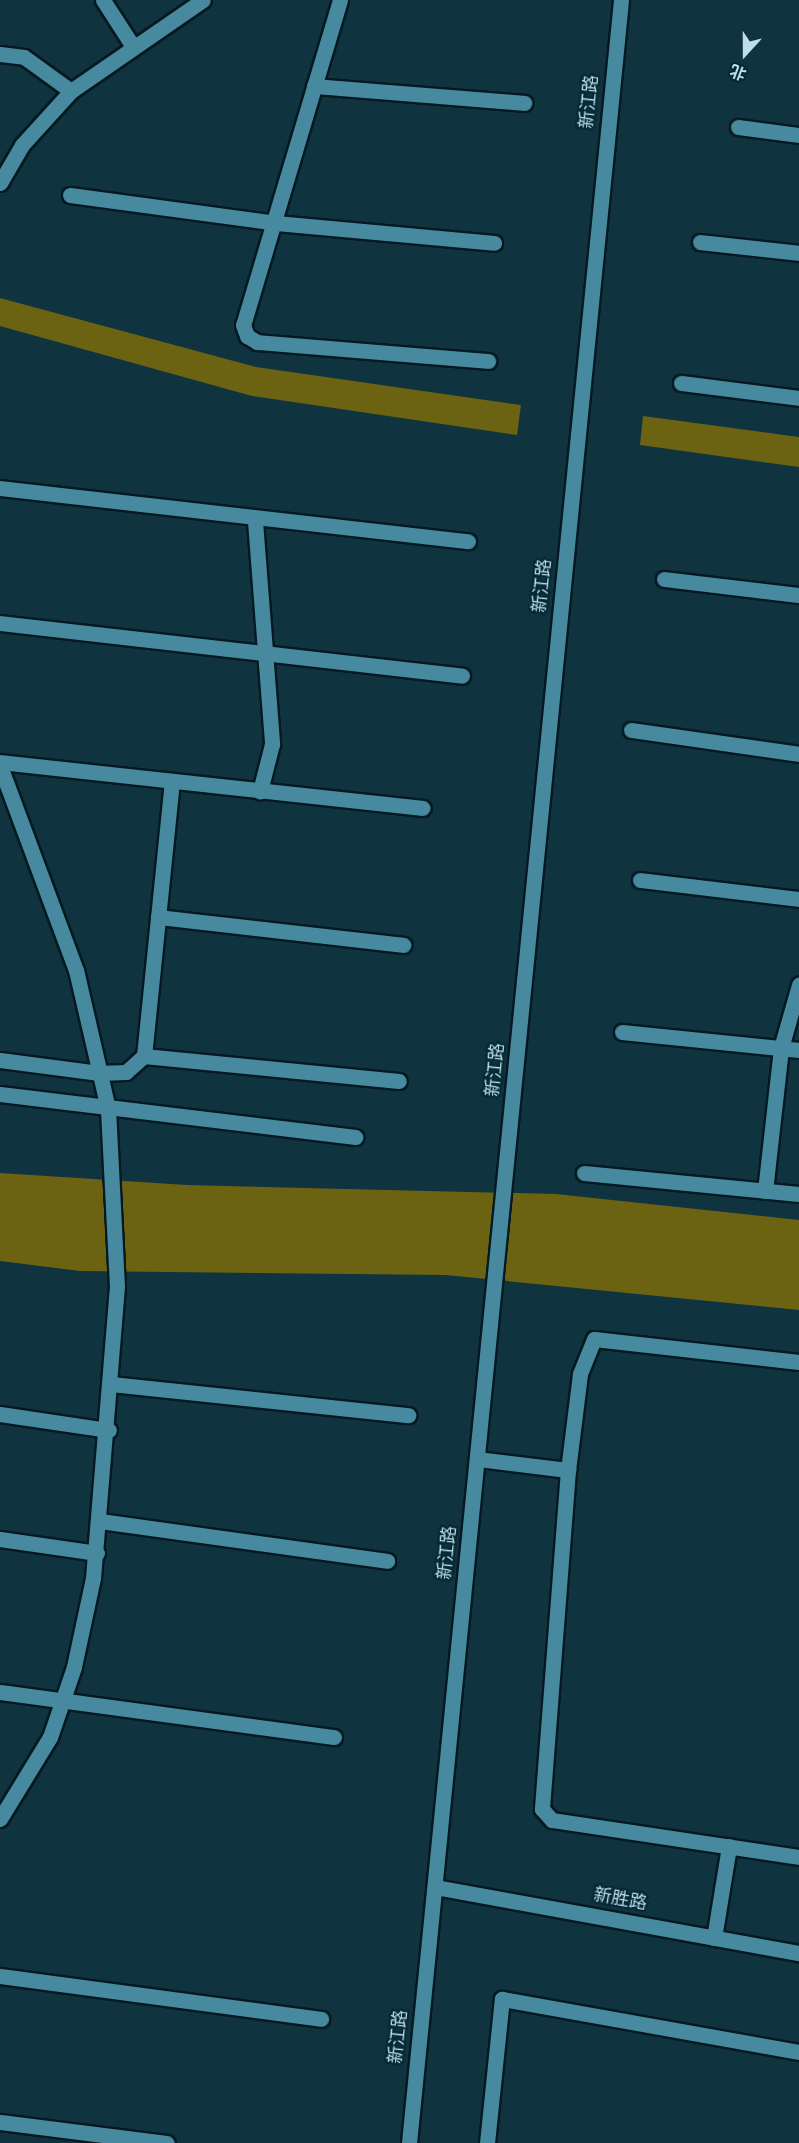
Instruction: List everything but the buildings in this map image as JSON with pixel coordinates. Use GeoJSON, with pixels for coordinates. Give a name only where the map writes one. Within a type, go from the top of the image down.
{"type":"FeatureCollection","features":[{"type":"Feature","properties":{"kind":"street"},"geometry":{"type":"LineString","coordinates":[[104,0],[132,45]]}},
{"type":"Feature","properties":{"kind":"street"},"geometry":{"type":"LineString","coordinates":[[0,183],[21,145],[71,91],[132,45],[203,0]]}},
{"type":"Feature","properties":{"kind":"street"},"geometry":{"type":"LineString","coordinates":[[340,0],[276,223],[243,325],[257,342],[488,361]]}},
{"type":"Feature","properties":{"kind":"street","name":"新江路"},"geometry":{"type":"LineString","coordinates":[[409,2143],[495,1300],[621,0]]}},
{"type":"Feature","properties":{"kind":"street"},"geometry":{"type":"LineString","coordinates":[[0,54],[24,57],[71,91]]}},
{"type":"Feature","properties":{"kind":"street"},"geometry":{"type":"LineString","coordinates":[[314,86],[524,104]]}},
{"type":"Feature","properties":{"kind":"street"},"geometry":{"type":"LineString","coordinates":[[738,127],[799,135]]}},
{"type":"Feature","properties":{"kind":"street"},"geometry":{"type":"LineString","coordinates":[[70,195],[276,223],[494,243]]}},
{"type":"Feature","properties":{"kind":"street"},"geometry":{"type":"LineString","coordinates":[[700,242],[799,253]]}},
{"type":"Feature","properties":{"kind":"street"},"geometry":{"type":"LineString","coordinates":[[681,382],[799,398]]}},
{"type":"Feature","properties":{"kind":"street"},"geometry":{"type":"LineString","coordinates":[[0,488],[255,521],[468,541]]}},
{"type":"Feature","properties":{"kind":"street"},"geometry":{"type":"LineString","coordinates":[[255,521],[272,744],[260,792]]}},
{"type":"Feature","properties":{"kind":"street"},"geometry":{"type":"LineString","coordinates":[[664,579],[799,595]]}},
{"type":"Feature","properties":{"kind":"street"},"geometry":{"type":"LineString","coordinates":[[0,623],[462,676]]}},
{"type":"Feature","properties":{"kind":"street"},"geometry":{"type":"LineString","coordinates":[[631,730],[799,754]]}},
{"type":"Feature","properties":{"kind":"street"},"geometry":{"type":"LineString","coordinates":[[0,1819],[50,1737],[63,1700],[97,1553],[109,1430],[117,1286],[114,1169],[108,1109],[76,970],[0,764],[423,808]]}},
{"type":"Feature","properties":{"kind":"street"},"geometry":{"type":"LineString","coordinates":[[0,1060],[99,1073],[126,1072],[144,1056],[172,781]]}},
{"type":"Feature","properties":{"kind":"street"},"geometry":{"type":"LineString","coordinates":[[640,880],[799,899]]}},
{"type":"Feature","properties":{"kind":"street"},"geometry":{"type":"LineString","coordinates":[[158,917],[402,945]]}},
{"type":"Feature","properties":{"kind":"street"},"geometry":{"type":"LineString","coordinates":[[765,1191],[781,1048],[799,985]]}},
{"type":"Feature","properties":{"kind":"street"},"geometry":{"type":"LineString","coordinates":[[622,1032],[799,1050]]}},
{"type":"Feature","properties":{"kind":"street"},"geometry":{"type":"LineString","coordinates":[[144,1056],[399,1081]]}},
{"type":"Feature","properties":{"kind":"street"},"geometry":{"type":"LineString","coordinates":[[0,1094],[108,1109],[355,1137]]}},
{"type":"Feature","properties":{"kind":"street"},"geometry":{"type":"LineString","coordinates":[[584,1173],[799,1194]]}},
{"type":"Feature","properties":{"kind":"street"},"geometry":{"type":"LineString","coordinates":[[799,1362],[594,1338],[580,1374],[568,1470],[542,1809],[552,1820],[799,1857]]}},
{"type":"Feature","properties":{"kind":"street"},"geometry":{"type":"LineString","coordinates":[[111,1384],[408,1415]]}},
{"type":"Feature","properties":{"kind":"street"},"geometry":{"type":"LineString","coordinates":[[0,1414],[109,1430]]}},
{"type":"Feature","properties":{"kind":"street"},"geometry":{"type":"LineString","coordinates":[[478,1459],[568,1470]]}},
{"type":"Feature","properties":{"kind":"street"},"geometry":{"type":"LineString","coordinates":[[100,1521],[387,1561]]}},
{"type":"Feature","properties":{"kind":"street"},"geometry":{"type":"LineString","coordinates":[[0,1539],[97,1553]]}},
{"type":"Feature","properties":{"kind":"street"},"geometry":{"type":"LineString","coordinates":[[0,1692],[334,1737]]}},
{"type":"Feature","properties":{"kind":"street"},"geometry":{"type":"LineString","coordinates":[[714,1938],[729,1846]]}},
{"type":"Feature","properties":{"kind":"street","name":"新胜路"},"geometry":{"type":"LineString","coordinates":[[435,1887],[799,1953]]}},
{"type":"Feature","properties":{"kind":"street"},"geometry":{"type":"LineString","coordinates":[[0,1976],[321,2019]]}},
{"type":"Feature","properties":{"kind":"street"},"geometry":{"type":"LineString","coordinates":[[487,2143],[502,2000],[799,2052]]}},
{"type":"Feature","properties":{"kind":"street"},"geometry":{"type":"LineString","coordinates":[[0,2122],[60,2137],[167,2143]]}},
{"type":"Feature","properties":{"kind":"shaded area"},"geometry":{"type":"Polygon","coordinates":[[[0,298],[256,367],[521,405],[517,435],[252,396],[0,326],[0,298]]]}},
{"type":"Feature","properties":{"kind":"shaded area"},"geometry":{"type":"Polygon","coordinates":[[[643,416],[799,437],[799,467],[640,445],[643,416]]]}},
{"type":"Feature","properties":{"kind":"shaded area"},"geometry":{"type":"Polygon","coordinates":[[[0,1173],[187,1185],[556,1194],[799,1220],[799,1310],[446,1275],[80,1271],[0,1261],[0,1173]]]}}]}
